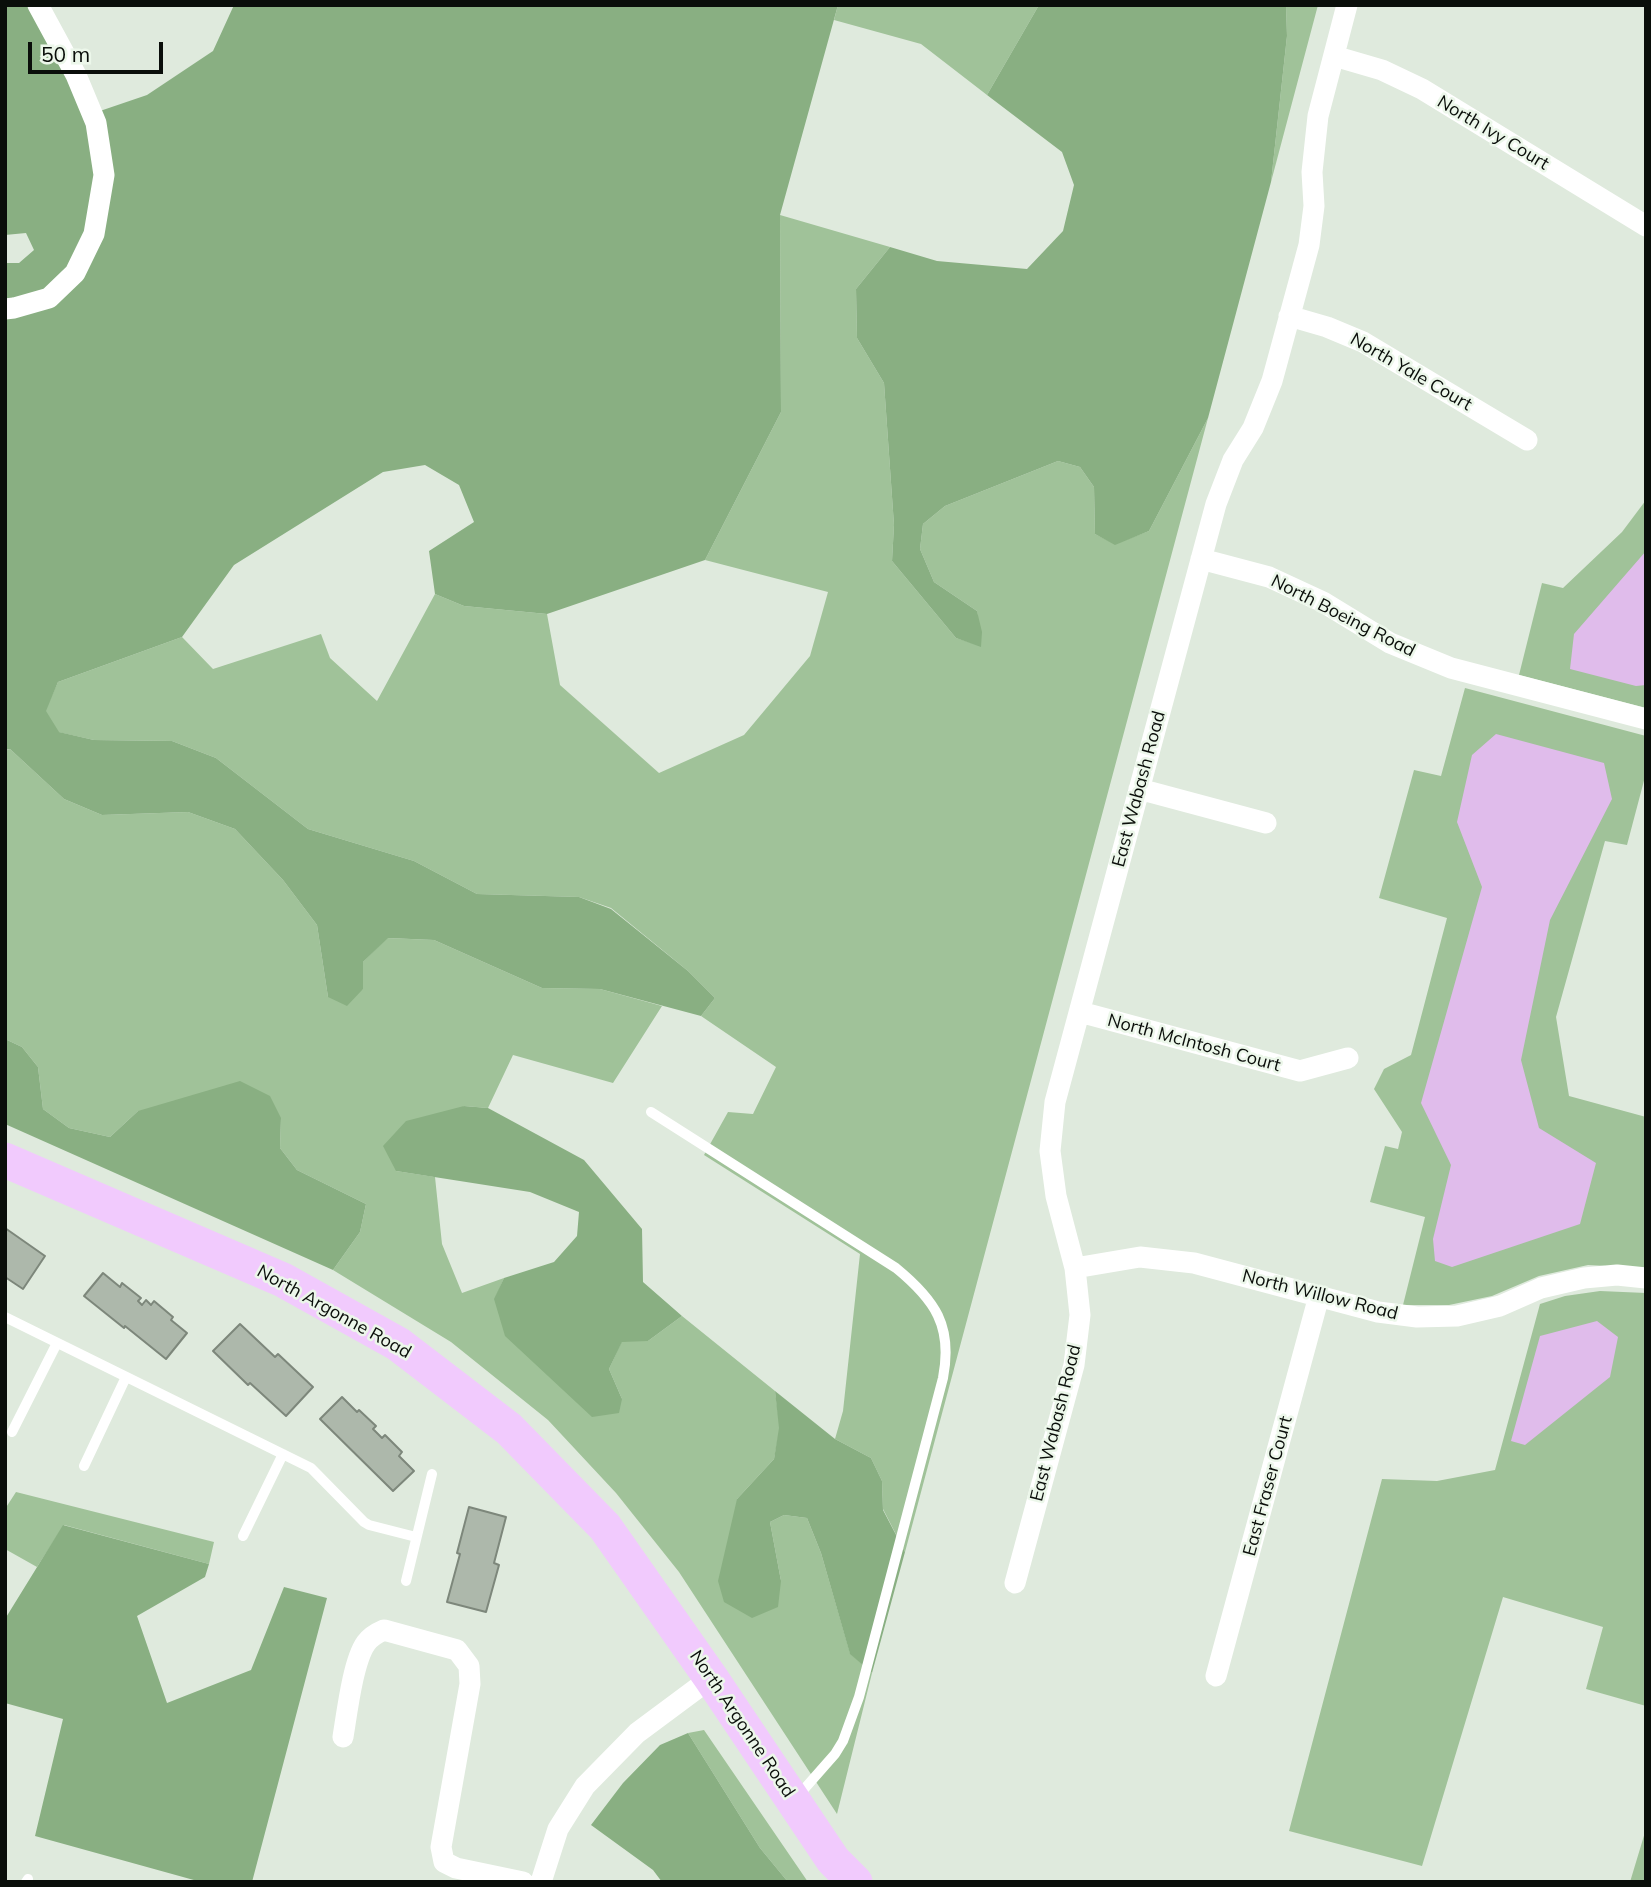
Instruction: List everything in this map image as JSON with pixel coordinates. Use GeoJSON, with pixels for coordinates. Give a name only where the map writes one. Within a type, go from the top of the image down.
{"type":"FeatureCollection","features":[{"type":"Feature","properties":{"kind":"main road","name":"North Argonne Road"},"geometry":{"type":"LineString","coordinates":[[5,1160],[283,1280],[398,1344],[509,1429],[605,1527],[834,1860],[855,1882]]}},
{"type":"Feature","properties":{"kind":"street"},"geometry":{"type":"LineString","coordinates":[[5,309],[49,298],[75,273],[94,234],[104,175],[96,123],[76,75],[38,5]]}},
{"type":"Feature","properties":{"kind":"street","name":"East Wabash Road"},"geometry":{"type":"LineString","coordinates":[[1016,1583],[1074,1366],[1080,1315],[1074,1268],[1056,1196],[1050,1152],[1055,1102],[1216,504],[1233,460],[1253,428],[1272,381],[1309,245],[1314,206],[1311,172],[1318,116],[1347,5]]}},
{"type":"Feature","properties":{"kind":"street","name":"North Ivy Court"},"geometry":{"type":"LineString","coordinates":[[1334,56],[1382,69],[1422,89],[1646,226]]}},
{"type":"Feature","properties":{"kind":"street","name":"North Yale Court"},"geometry":{"type":"LineString","coordinates":[[1289,316],[1327,327],[1363,342],[1527,440]]}},
{"type":"Feature","properties":{"kind":"street","name":"North Boeing Road"},"geometry":{"type":"LineString","coordinates":[[1201,559],[1269,577],[1323,602],[1390,643],[1451,668],[1646,719]]}},
{"type":"Feature","properties":{"kind":"street"},"geometry":{"type":"LineString","coordinates":[[1139,789],[1266,823]]}},
{"type":"Feature","properties":{"kind":"street","name":"North McIntosh Court"},"geometry":{"type":"LineString","coordinates":[[1080,1012],[1300,1071],[1348,1058]]}},
{"type":"Feature","properties":{"kind":"street","name":"North Willow Road"},"geometry":{"type":"LineString","coordinates":[[1074,1268],[1140,1258],[1194,1263],[1378,1312],[1417,1317],[1457,1316],[1500,1306],[1541,1288],[1584,1278],[1616,1275],[1646,1278]]}},
{"type":"Feature","properties":{"kind":"street","name":"East Fraser Court"},"geometry":{"type":"LineString","coordinates":[[1216,1676],[1319,1296]]}},
{"type":"Feature","properties":{"kind":"street"},"geometry":{"type":"LineString","coordinates":[[343,1737],[358,1658],[365,1643],[373,1635],[384,1630],[457,1650],[469,1666],[470,1684],[441,1847],[444,1862],[456,1868],[523,1882]]}},
{"type":"Feature","properties":{"kind":"street"},"geometry":{"type":"LineString","coordinates":[[541,1882],[558,1829],[585,1786],[637,1733],[711,1678]]}},
{"type":"Feature","properties":{"kind":"lane"},"geometry":{"type":"LineString","coordinates":[[651,1112],[896,1268],[912,1281],[928,1300],[945,1330],[947,1354],[943,1378],[859,1697],[843,1741],[835,1754],[793,1800]]}},
{"type":"Feature","properties":{"kind":"lane"},"geometry":{"type":"LineString","coordinates":[[5,1317],[311,1468],[369,1525],[416,1537]]}},
{"type":"Feature","properties":{"kind":"lane"},"geometry":{"type":"LineString","coordinates":[[12,1432],[57,1343]]}},
{"type":"Feature","properties":{"kind":"lane"},"geometry":{"type":"LineString","coordinates":[[84,1466],[126,1377]]}},
{"type":"Feature","properties":{"kind":"lane"},"geometry":{"type":"LineString","coordinates":[[243,1536],[283,1454]]}},
{"type":"Feature","properties":{"kind":"lane"},"geometry":{"type":"LineString","coordinates":[[406,1581],[432,1474]]}},
{"type":"Feature","properties":{"kind":"green space"},"geometry":{"type":"Polygon","coordinates":[[[5,5],[46,5],[100,111],[147,95],[213,51],[234,5],[838,5],[780,215],[781,412],[705,560],[547,614],[464,606],[435,594],[429,551],[474,522],[459,485],[425,465],[383,472],[234,565],[182,637],[58,682],[46,711],[59,732],[94,740],[172,741],[216,758],[308,829],[414,861],[477,894],[579,897],[611,909],[688,971],[715,998],[701,1016],[600,989],[542,988],[434,940],[388,938],[363,962],[363,989],[347,1006],[328,997],[317,925],[283,880],[235,829],[188,812],[102,815],[64,799],[10,749],[5,750],[5,263],[19,263],[34,250],[26,233],[5,235],[5,5]]]}},
{"type":"Feature","properties":{"kind":"green space"},"geometry":{"type":"Polygon","coordinates":[[[838,5],[1039,5],[987,95],[921,44],[834,20],[838,5]]]}},
{"type":"Feature","properties":{"kind":"green space"},"geometry":{"type":"Polygon","coordinates":[[[1039,5],[1286,5],[1287,36],[1271,182],[1208,418],[1149,531],[1115,545],[1095,534],[1094,487],[1080,467],[1058,461],[945,506],[923,524],[920,549],[934,582],[977,611],[982,632],[981,647],[956,638],[892,561],[894,525],[884,383],[857,338],[856,289],[890,247],[937,261],[1027,269],[1063,231],[1074,185],[1062,152],[987,95],[1039,5]]]}},
{"type":"Feature","properties":{"kind":"green space"},"geometry":{"type":"Polygon","coordinates":[[[1286,5],[1318,5],[1271,182],[1287,36],[1286,5]]]}},
{"type":"Feature","properties":{"kind":"green space"},"geometry":{"type":"Polygon","coordinates":[[[780,215],[890,247],[856,289],[857,338],[884,383],[894,525],[892,561],[956,638],[981,646],[977,611],[934,582],[920,549],[923,524],[945,506],[1058,461],[1080,467],[1094,487],[1095,534],[1115,544],[1149,531],[1208,418],[905,1552],[883,1509],[882,1481],[871,1458],[835,1439],[843,1411],[860,1254],[704,1155],[728,1112],[753,1114],[776,1067],[701,1016],[715,998],[688,971],[611,908],[579,897],[477,894],[414,861],[308,829],[216,758],[172,741],[94,740],[58,732],[45,711],[58,682],[182,637],[213,669],[321,634],[330,658],[377,701],[435,594],[464,606],[547,614],[560,685],[659,773],[744,735],[810,656],[828,592],[705,560],[781,412],[780,215]]]}},
{"type":"Feature","properties":{"kind":"green space"},"geometry":{"type":"Polygon","coordinates":[[[1646,500],[1646,708],[1519,675],[1542,583],[1563,588],[1622,532],[1646,500]]]}},
{"type":"Feature","properties":{"kind":"green space"},"geometry":{"type":"Polygon","coordinates":[[[1465,688],[1646,736],[1646,773],[1627,845],[1605,841],[1556,1017],[1569,1096],[1646,1117],[1646,1268],[1588,1265],[1539,1276],[1492,1296],[1449,1305],[1403,1305],[1425,1217],[1370,1202],[1385,1146],[1398,1149],[1402,1132],[1374,1089],[1384,1069],[1411,1055],[1447,918],[1379,898],[1414,770],[1441,776],[1465,688]]]}},
{"type":"Feature","properties":{"kind":"green space"},"geometry":{"type":"Polygon","coordinates":[[[10,749],[64,799],[102,815],[188,812],[235,829],[283,880],[317,925],[328,997],[363,989],[363,962],[387,938],[434,940],[542,988],[600,989],[662,1006],[613,1083],[513,1055],[488,1108],[464,1106],[396,1171],[435,1177],[442,1244],[462,1293],[504,1278],[495,1299],[622,1399],[609,1369],[622,1341],[648,1341],[682,1316],[775,1391],[780,1428],[774,1459],[737,1499],[781,1581],[770,1522],[784,1515],[807,1518],[821,1553],[850,1653],[872,1673],[837,1814],[679,1572],[616,1493],[548,1420],[451,1342],[333,1270],[360,1232],[366,1204],[297,1170],[280,1148],[281,1118],[138,1111],[110,1137],[69,1128],[43,1109],[38,1067],[22,1047],[5,1039],[5,751],[10,749]]]}},
{"type":"Feature","properties":{"kind":"green space"},"geometry":{"type":"Polygon","coordinates":[[[5,1039],[22,1047],[38,1067],[43,1109],[69,1128],[110,1137],[138,1111],[240,1081],[270,1096],[281,1118],[280,1148],[297,1170],[366,1204],[360,1232],[333,1270],[5,1124],[5,1039]]]}},
{"type":"Feature","properties":{"kind":"green space"},"geometry":{"type":"Polygon","coordinates":[[[464,1106],[488,1108],[584,1160],[642,1229],[643,1282],[682,1316],[648,1341],[622,1342],[609,1369],[622,1399],[619,1413],[592,1417],[505,1336],[494,1299],[504,1278],[554,1262],[577,1236],[579,1212],[530,1192],[396,1171],[383,1146],[406,1121],[464,1106]]]}},
{"type":"Feature","properties":{"kind":"green space"},"geometry":{"type":"Polygon","coordinates":[[[1600,1291],[1646,1293],[1646,1706],[1586,1689],[1603,1627],[1503,1597],[1422,1866],[1289,1831],[1382,1479],[1437,1481],[1495,1470],[1540,1304],[1565,1296],[1600,1291]]]}},
{"type":"Feature","properties":{"kind":"green space"},"geometry":{"type":"Polygon","coordinates":[[[775,1391],[835,1439],[871,1458],[882,1481],[883,1510],[905,1552],[872,1673],[850,1654],[821,1553],[807,1518],[784,1515],[770,1522],[781,1581],[778,1607],[752,1618],[724,1602],[718,1581],[737,1499],[774,1459],[779,1428],[775,1391]]]}},
{"type":"Feature","properties":{"kind":"green space"},"geometry":{"type":"Polygon","coordinates":[[[16,1492],[214,1542],[209,1564],[64,1525],[37,1567],[5,1549],[5,1509],[16,1492]]]}},
{"type":"Feature","properties":{"kind":"green space"},"geometry":{"type":"Polygon","coordinates":[[[63,1525],[209,1564],[205,1577],[137,1616],[167,1703],[251,1670],[284,1587],[327,1598],[252,1882],[201,1882],[35,1836],[63,1719],[5,1703],[5,1619],[63,1525]]]}},
{"type":"Feature","properties":{"kind":"green space"},"geometry":{"type":"Polygon","coordinates":[[[704,1730],[808,1882],[788,1882],[760,1848],[688,1733],[704,1730]]]}},
{"type":"Feature","properties":{"kind":"green space"},"geometry":{"type":"Polygon","coordinates":[[[688,1733],[760,1848],[788,1882],[662,1882],[653,1870],[591,1825],[623,1783],[660,1745],[688,1733]]]}},
{"type":"Feature","properties":{"kind":"green space"},"geometry":{"type":"Polygon","coordinates":[[[1646,1829],[1646,1882],[1630,1882],[1646,1829]]]}},
{"type":"Feature","properties":{"kind":"shaded area"},"geometry":{"type":"Polygon","coordinates":[[[1646,551],[1646,685],[1636,686],[1570,669],[1574,634],[1646,551]]]}},
{"type":"Feature","properties":{"kind":"shaded area"},"geometry":{"type":"Polygon","coordinates":[[[1496,734],[1604,763],[1612,799],[1550,920],[1521,1060],[1539,1128],[1596,1163],[1580,1224],[1452,1267],[1435,1261],[1433,1239],[1451,1165],[1421,1103],[1482,887],[1457,822],[1472,755],[1496,734]]]}},
{"type":"Feature","properties":{"kind":"shaded area"},"geometry":{"type":"Polygon","coordinates":[[[1597,1321],[1618,1337],[1610,1377],[1525,1445],[1511,1441],[1540,1336],[1597,1321]]]}},
{"type":"Feature","properties":{"kind":"building"},"geometry":{"type":"Polygon","coordinates":[[[5,1228],[45,1256],[23,1289],[5,1277],[5,1228]]]}},
{"type":"Feature","properties":{"kind":"building"},"geometry":{"type":"Polygon","coordinates":[[[103,1273],[120,1287],[122,1283],[141,1298],[138,1301],[142,1305],[146,1300],[151,1305],[154,1301],[187,1333],[166,1359],[84,1296],[103,1273]]]}},
{"type":"Feature","properties":{"kind":"building"},"geometry":{"type":"Polygon","coordinates":[[[240,1324],[275,1357],[278,1354],[313,1387],[286,1416],[250,1383],[248,1385],[213,1351],[240,1324]]]}},
{"type":"Feature","properties":{"kind":"building"},"geometry":{"type":"Polygon","coordinates":[[[342,1397],[376,1426],[373,1429],[382,1438],[385,1435],[402,1452],[399,1456],[414,1471],[393,1491],[320,1419],[342,1397]]]}},
{"type":"Feature","properties":{"kind":"building"},"geometry":{"type":"Polygon","coordinates":[[[469,1507],[506,1517],[494,1563],[499,1565],[486,1612],[447,1602],[469,1507]]]}}]}
